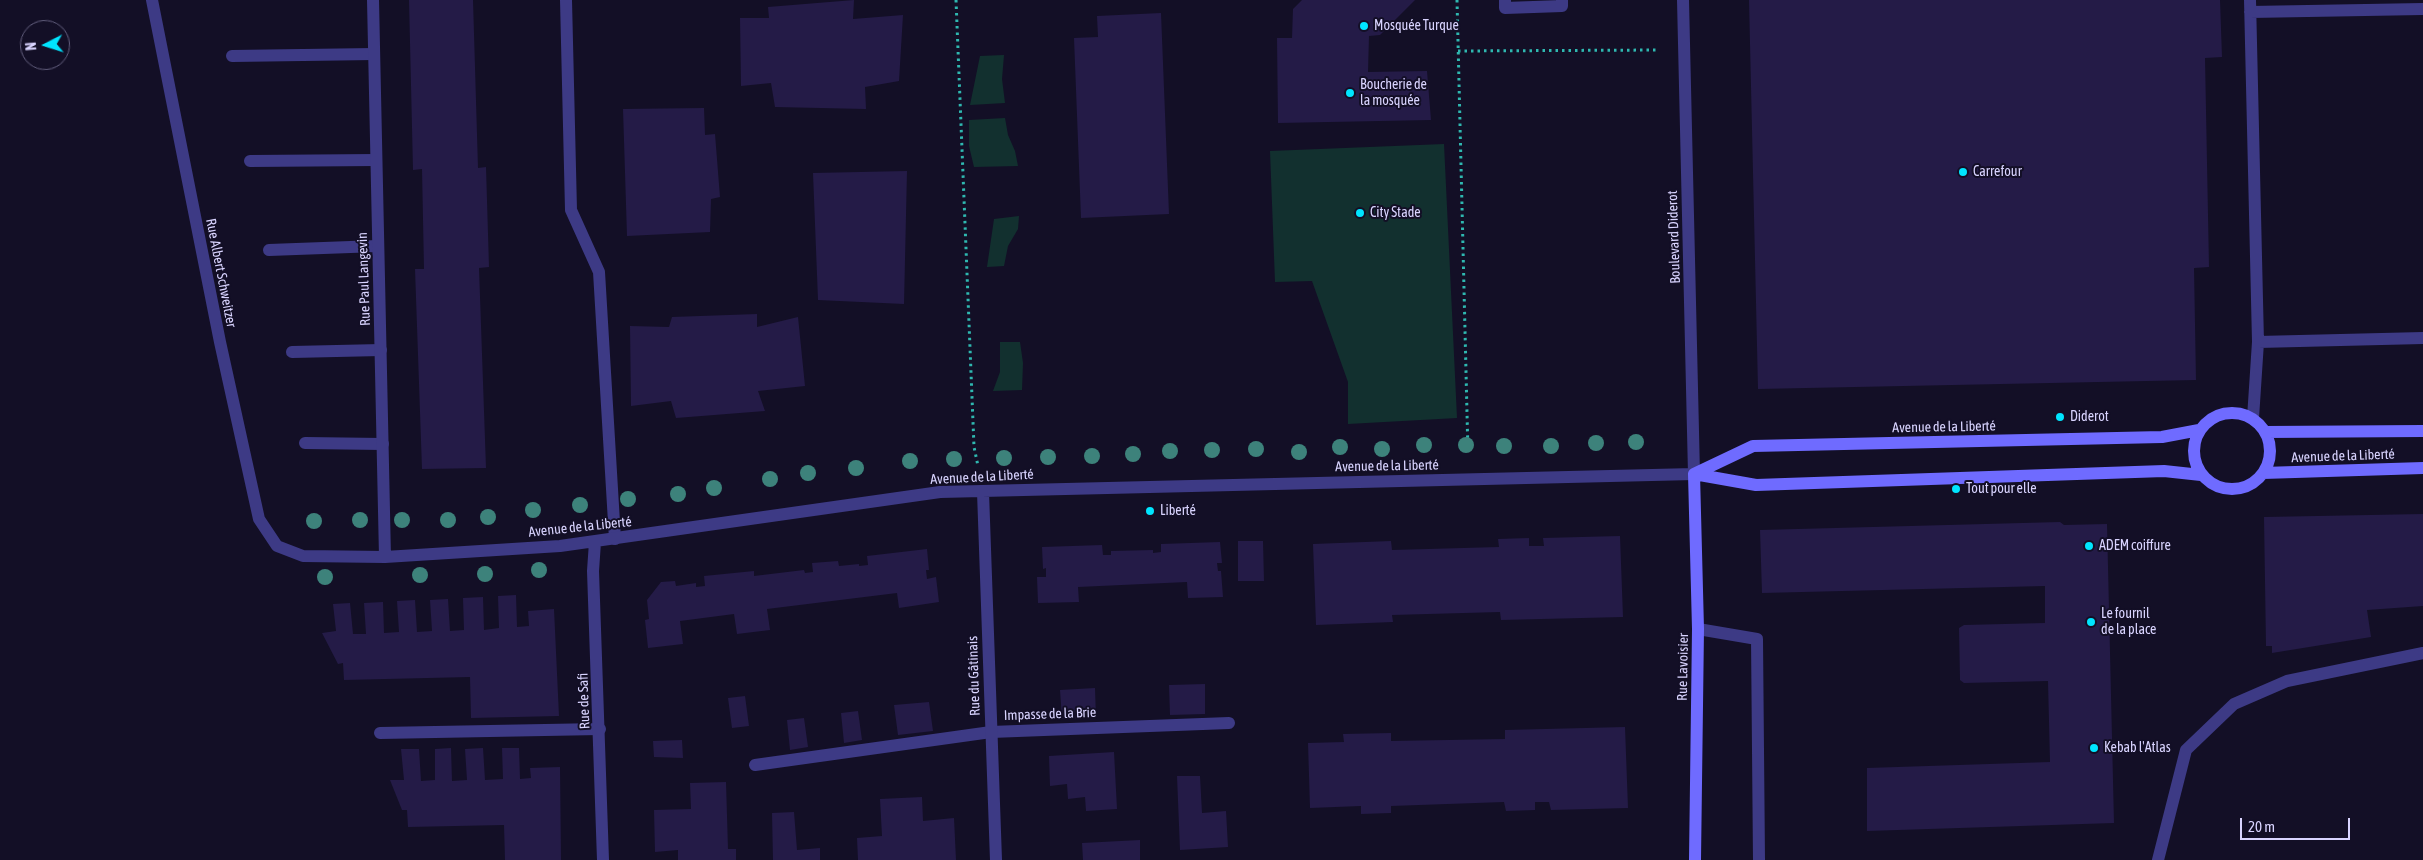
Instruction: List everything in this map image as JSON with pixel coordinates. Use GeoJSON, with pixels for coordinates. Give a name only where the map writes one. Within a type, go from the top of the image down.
{"type":"FeatureCollection","features":[{"type":"Feature","properties":{"kind":"street","name":"Rue Albert Schweitzer"},"geometry":{"type":"LineString","coordinates":[[152,0],[220,342],[259,519],[278,546]]}},
{"type":"Feature","properties":{"kind":"street","name":"Rue Paul Langevin"},"geometry":{"type":"LineString","coordinates":[[373,0],[385,557]]}},
{"type":"Feature","properties":{"kind":"street"},"geometry":{"type":"LineString","coordinates":[[566,0],[571,210],[599,272],[615,538]]}},
{"type":"Feature","properties":{"kind":"street"},"geometry":{"type":"LineString","coordinates":[[1505,0],[1505,8],[1562,6],[1562,0]]}},
{"type":"Feature","properties":{"kind":"street","name":"Boulevard Diderot"},"geometry":{"type":"LineString","coordinates":[[1683,0],[1694,474]]}},
{"type":"Feature","properties":{"kind":"street"},"geometry":{"type":"LineString","coordinates":[[2253,418],[2258,342],[2250,6],[2423,9]]}},
{"type":"Feature","properties":{"kind":"street"},"geometry":{"type":"LineString","coordinates":[[232,56],[374,54]]}},
{"type":"Feature","properties":{"kind":"street"},"geometry":{"type":"LineString","coordinates":[[250,161],[376,160]]}},
{"type":"Feature","properties":{"kind":"street"},"geometry":{"type":"LineString","coordinates":[[269,250],[378,246]]}},
{"type":"Feature","properties":{"kind":"street"},"geometry":{"type":"LineString","coordinates":[[2258,342],[2423,338]]}},
{"type":"Feature","properties":{"kind":"street"},"geometry":{"type":"LineString","coordinates":[[292,352],[381,350]]}},
{"type":"Feature","properties":{"kind":"street"},"geometry":{"type":"LineString","coordinates":[[2229,412],[2242,413],[2253,418],[2265,432],[2270,453],[2263,473],[2255,481],[2244,487],[2233,489],[2221,488],[2201,475],[2193,453],[2194,441],[2199,430],[2217,415],[2229,412]]}},
{"type":"Feature","properties":{"kind":"street","name":"Avenue de la Liberté"},"geometry":{"type":"LineString","coordinates":[[1694,474],[1753,446],[2162,437],[2199,430]]}},
{"type":"Feature","properties":{"kind":"street","name":"Avenue de la Liberté"},"geometry":{"type":"LineString","coordinates":[[2265,432],[2423,430]]}},
{"type":"Feature","properties":{"kind":"street"},"geometry":{"type":"LineString","coordinates":[[305,443],[383,444]]}},
{"type":"Feature","properties":{"kind":"street","name":"Avenue de la Liberté"},"geometry":{"type":"LineString","coordinates":[[2263,473],[2423,468]]}},
{"type":"Feature","properties":{"kind":"street","name":"Avenue de la Liberté"},"geometry":{"type":"LineString","coordinates":[[278,546],[303,556],[385,557],[560,546],[940,492],[1694,474],[1756,485],[2164,471],[2201,475]]}},
{"type":"Feature","properties":{"kind":"street","name":"Rue Lavoisier"},"geometry":{"type":"LineString","coordinates":[[1694,474],[1698,629],[1695,860]]}},
{"type":"Feature","properties":{"kind":"street","name":"Rue du Gâtinais"},"geometry":{"type":"LineString","coordinates":[[983,492],[996,860]]}},
{"type":"Feature","properties":{"kind":"street","name":"Rue de Safi"},"geometry":{"type":"LineString","coordinates":[[595,542],[593,570],[600,729],[603,860]]}},
{"type":"Feature","properties":{"kind":"street"},"geometry":{"type":"LineString","coordinates":[[1698,629],[1757,639],[1759,860]]}},
{"type":"Feature","properties":{"kind":"street"},"geometry":{"type":"LineString","coordinates":[[2158,860],[2186,750],[2234,704],[2286,681],[2423,653],[2423,658]]}},
{"type":"Feature","properties":{"kind":"street","name":"Impasse de la Brie"},"geometry":{"type":"LineString","coordinates":[[754,765],[991,732],[1229,723]]}},
{"type":"Feature","properties":{"kind":"street"},"geometry":{"type":"LineString","coordinates":[[380,733],[600,729]]}},
{"type":"Feature","properties":{"kind":"path"},"geometry":{"type":"LineString","coordinates":[[956,0],[974,447],[983,492]]}},
{"type":"Feature","properties":{"kind":"path"},"geometry":{"type":"LineString","coordinates":[[1457,0],[1469,479]]}},
{"type":"Feature","properties":{"kind":"path"},"geometry":{"type":"LineString","coordinates":[[1458,51],[1684,50]]}},
{"type":"Feature","properties":{"kind":"green space"},"geometry":{"type":"Polygon","coordinates":[[[1004,55],[1002,79],[1005,103],[970,105],[980,56],[1004,55]]]}},
{"type":"Feature","properties":{"kind":"green space"},"geometry":{"type":"Polygon","coordinates":[[[1005,118],[1008,135],[1015,151],[1018,166],[974,167],[969,146],[969,120],[1005,118]]]}},
{"type":"Feature","properties":{"kind":"green space"},"geometry":{"type":"Polygon","coordinates":[[[1444,144],[1457,418],[1348,424],[1348,382],[1312,281],[1275,282],[1270,151],[1444,144]]]}},
{"type":"Feature","properties":{"kind":"green space"},"geometry":{"type":"Polygon","coordinates":[[[1019,216],[1018,229],[1008,246],[1004,266],[987,267],[994,219],[1019,216]]]}},
{"type":"Feature","properties":{"kind":"green space"},"geometry":{"type":"Polygon","coordinates":[[[1000,342],[1020,342],[1023,363],[1022,390],[993,391],[1000,372],[1000,342]]]}},
{"type":"Feature","properties":{"kind":"building"},"geometry":{"type":"Polygon","coordinates":[[[409,0],[473,0],[478,168],[486,167],[489,267],[479,268],[486,468],[422,469],[415,269],[424,269],[422,169],[413,170],[409,0]]]}},
{"type":"Feature","properties":{"kind":"building"},"geometry":{"type":"Polygon","coordinates":[[[854,0],[853,19],[903,15],[899,81],[865,87],[866,109],[775,107],[771,83],[741,86],[740,18],[769,18],[768,7],[854,0]]]}},
{"type":"Feature","properties":{"kind":"building"},"geometry":{"type":"Polygon","coordinates":[[[1302,0],[1415,0],[1380,35],[1369,36],[1368,72],[1427,71],[1431,120],[1278,123],[1277,38],[1292,38],[1293,9],[1302,0]]]}},
{"type":"Feature","properties":{"kind":"building"},"geometry":{"type":"Polygon","coordinates":[[[1749,0],[2220,0],[2222,57],[2205,58],[2209,267],[2194,268],[2196,380],[1758,389],[1749,0]]]}},
{"type":"Feature","properties":{"kind":"building"},"geometry":{"type":"Polygon","coordinates":[[[1161,13],[1169,214],[1081,218],[1074,38],[1098,37],[1097,16],[1161,13]]]}},
{"type":"Feature","properties":{"kind":"building"},"geometry":{"type":"Polygon","coordinates":[[[704,108],[705,135],[715,134],[720,197],[711,199],[710,232],[627,236],[623,109],[704,108]]]}},
{"type":"Feature","properties":{"kind":"building"},"geometry":{"type":"Polygon","coordinates":[[[907,171],[904,304],[818,300],[813,173],[907,171]]]}},
{"type":"Feature","properties":{"kind":"building"},"geometry":{"type":"Polygon","coordinates":[[[757,314],[757,327],[798,317],[805,386],[758,391],[765,411],[676,418],[671,401],[631,406],[630,326],[669,327],[672,317],[757,314]]]}},
{"type":"Feature","properties":{"kind":"building"},"geometry":{"type":"Polygon","coordinates":[[[2423,514],[2423,606],[2367,610],[2371,637],[2272,653],[2272,646],[2266,646],[2264,517],[2423,514]]]}},
{"type":"Feature","properties":{"kind":"building"},"geometry":{"type":"Polygon","coordinates":[[[2060,522],[2064,525],[2107,524],[2114,823],[1867,831],[1867,768],[2050,762],[2048,681],[1964,683],[1960,680],[1959,628],[1964,625],[2045,623],[2045,586],[1762,593],[1760,530],[2060,522]]]}},
{"type":"Feature","properties":{"kind":"building"},"geometry":{"type":"Polygon","coordinates":[[[1620,536],[1623,617],[1501,620],[1500,612],[1392,615],[1393,622],[1316,625],[1313,544],[1391,541],[1392,550],[1499,547],[1498,539],[1529,538],[1529,546],[1544,546],[1543,538],[1620,536]]]}},
{"type":"Feature","properties":{"kind":"building"},"geometry":{"type":"Polygon","coordinates":[[[1238,541],[1263,541],[1264,581],[1238,581],[1238,541]]]}},
{"type":"Feature","properties":{"kind":"building"},"geometry":{"type":"Polygon","coordinates":[[[1220,542],[1222,563],[1217,563],[1218,571],[1221,571],[1223,597],[1188,598],[1187,582],[1078,587],[1079,602],[1038,603],[1037,577],[1046,577],[1046,568],[1043,569],[1042,547],[1102,545],[1103,555],[1111,555],[1111,551],[1153,550],[1153,553],[1161,552],[1161,544],[1220,542]]]}},
{"type":"Feature","properties":{"kind":"building"},"geometry":{"type":"Polygon","coordinates":[[[927,549],[929,570],[926,570],[927,579],[936,577],[939,602],[899,608],[897,593],[767,609],[770,630],[737,634],[734,614],[680,621],[683,644],[648,648],[645,620],[649,619],[647,600],[661,582],[675,581],[676,586],[696,583],[696,587],[705,586],[704,576],[754,571],[754,576],[804,570],[805,573],[813,572],[812,563],[838,561],[839,566],[868,565],[867,556],[927,549]]]}},
{"type":"Feature","properties":{"kind":"building"},"geometry":{"type":"Polygon","coordinates":[[[516,595],[517,627],[529,626],[528,611],[554,609],[559,716],[471,718],[470,677],[344,680],[343,663],[338,664],[322,633],[336,631],[333,604],[350,603],[353,634],[366,634],[364,603],[383,602],[384,633],[399,632],[397,601],[415,600],[417,632],[432,631],[430,600],[448,599],[450,631],[464,630],[463,598],[483,597],[484,630],[499,628],[498,596],[516,595]]]}},
{"type":"Feature","properties":{"kind":"building"},"geometry":{"type":"Polygon","coordinates":[[[1205,684],[1205,714],[1170,715],[1169,685],[1205,684]]]}},
{"type":"Feature","properties":{"kind":"building"},"geometry":{"type":"Polygon","coordinates":[[[1095,688],[1096,718],[1062,719],[1060,690],[1095,688]]]}},
{"type":"Feature","properties":{"kind":"building"},"geometry":{"type":"Polygon","coordinates":[[[745,696],[749,726],[732,728],[728,698],[745,696]]]}},
{"type":"Feature","properties":{"kind":"building"},"geometry":{"type":"Polygon","coordinates":[[[929,702],[933,731],[898,735],[894,705],[929,702]]]}},
{"type":"Feature","properties":{"kind":"building"},"geometry":{"type":"Polygon","coordinates":[[[858,711],[862,740],[844,743],[841,713],[858,711]]]}},
{"type":"Feature","properties":{"kind":"building"},"geometry":{"type":"Polygon","coordinates":[[[804,718],[808,747],[790,750],[787,720],[804,718]]]}},
{"type":"Feature","properties":{"kind":"building"},"geometry":{"type":"Polygon","coordinates":[[[1625,727],[1628,808],[1551,810],[1549,802],[1535,802],[1535,810],[1506,811],[1504,802],[1391,806],[1391,813],[1361,814],[1361,806],[1310,808],[1308,743],[1344,742],[1343,734],[1391,733],[1391,741],[1505,739],[1505,730],[1625,727]]]}},
{"type":"Feature","properties":{"kind":"building"},"geometry":{"type":"Polygon","coordinates":[[[682,740],[683,758],[654,757],[653,741],[682,740]]]}},
{"type":"Feature","properties":{"kind":"building"},"geometry":{"type":"Polygon","coordinates":[[[451,748],[452,781],[467,780],[465,749],[483,748],[485,780],[503,779],[502,748],[519,748],[520,779],[531,778],[530,768],[560,767],[561,860],[505,860],[504,825],[408,827],[407,810],[402,810],[390,780],[404,780],[401,749],[419,749],[421,781],[435,780],[435,749],[451,748]]]}},
{"type":"Feature","properties":{"kind":"building"},"geometry":{"type":"Polygon","coordinates":[[[1114,752],[1117,809],[1086,811],[1085,797],[1068,799],[1067,784],[1050,786],[1049,756],[1114,752]]]}},
{"type":"Feature","properties":{"kind":"building"},"geometry":{"type":"Polygon","coordinates":[[[1177,776],[1200,776],[1202,813],[1226,811],[1228,847],[1180,850],[1177,776]]]}},
{"type":"Feature","properties":{"kind":"building"},"geometry":{"type":"Polygon","coordinates":[[[726,782],[728,849],[736,849],[736,860],[678,860],[678,850],[655,852],[654,810],[691,809],[690,783],[726,782]]]}},
{"type":"Feature","properties":{"kind":"building"},"geometry":{"type":"Polygon","coordinates":[[[922,797],[923,821],[954,818],[956,860],[858,860],[857,838],[882,836],[880,799],[922,797]]]}},
{"type":"Feature","properties":{"kind":"building"},"geometry":{"type":"Polygon","coordinates":[[[794,812],[797,850],[820,848],[820,860],[773,860],[772,813],[794,812]]]}},
{"type":"Feature","properties":{"kind":"building"},"geometry":{"type":"Polygon","coordinates":[[[1140,840],[1140,860],[1083,860],[1082,843],[1140,840]]]}},
{"type":"Feature","properties":{"kind":"place","name":"Mosquée Turque"},"geometry":{"type":"Point","coordinates":[1364,26]}},
{"type":"Feature","properties":{"kind":"place","name":"Boucherie de la mosquée"},"geometry":{"type":"Point","coordinates":[1350,93]}},
{"type":"Feature","properties":{"kind":"place","name":"Carrefour"},"geometry":{"type":"Point","coordinates":[1963,172]}},
{"type":"Feature","properties":{"kind":"place","name":"City Stade"},"geometry":{"type":"Point","coordinates":[1360,213]}},
{"type":"Feature","properties":{"kind":"place","name":"Diderot"},"geometry":{"type":"Point","coordinates":[2060,417]}},
{"type":"Feature","properties":{"kind":"place","name":"Tout pour elle"},"geometry":{"type":"Point","coordinates":[1956,489]}},
{"type":"Feature","properties":{"kind":"place","name":"Liberté"},"geometry":{"type":"Point","coordinates":[1150,511]}},
{"type":"Feature","properties":{"kind":"place","name":"ADEM coiffure"},"geometry":{"type":"Point","coordinates":[2089,546]}},
{"type":"Feature","properties":{"kind":"place","name":"Le fournil de la place"},"geometry":{"type":"Point","coordinates":[2091,622]}},
{"type":"Feature","properties":{"kind":"place","name":"Kebab l'Atlas"},"geometry":{"type":"Point","coordinates":[2094,748]}}]}
